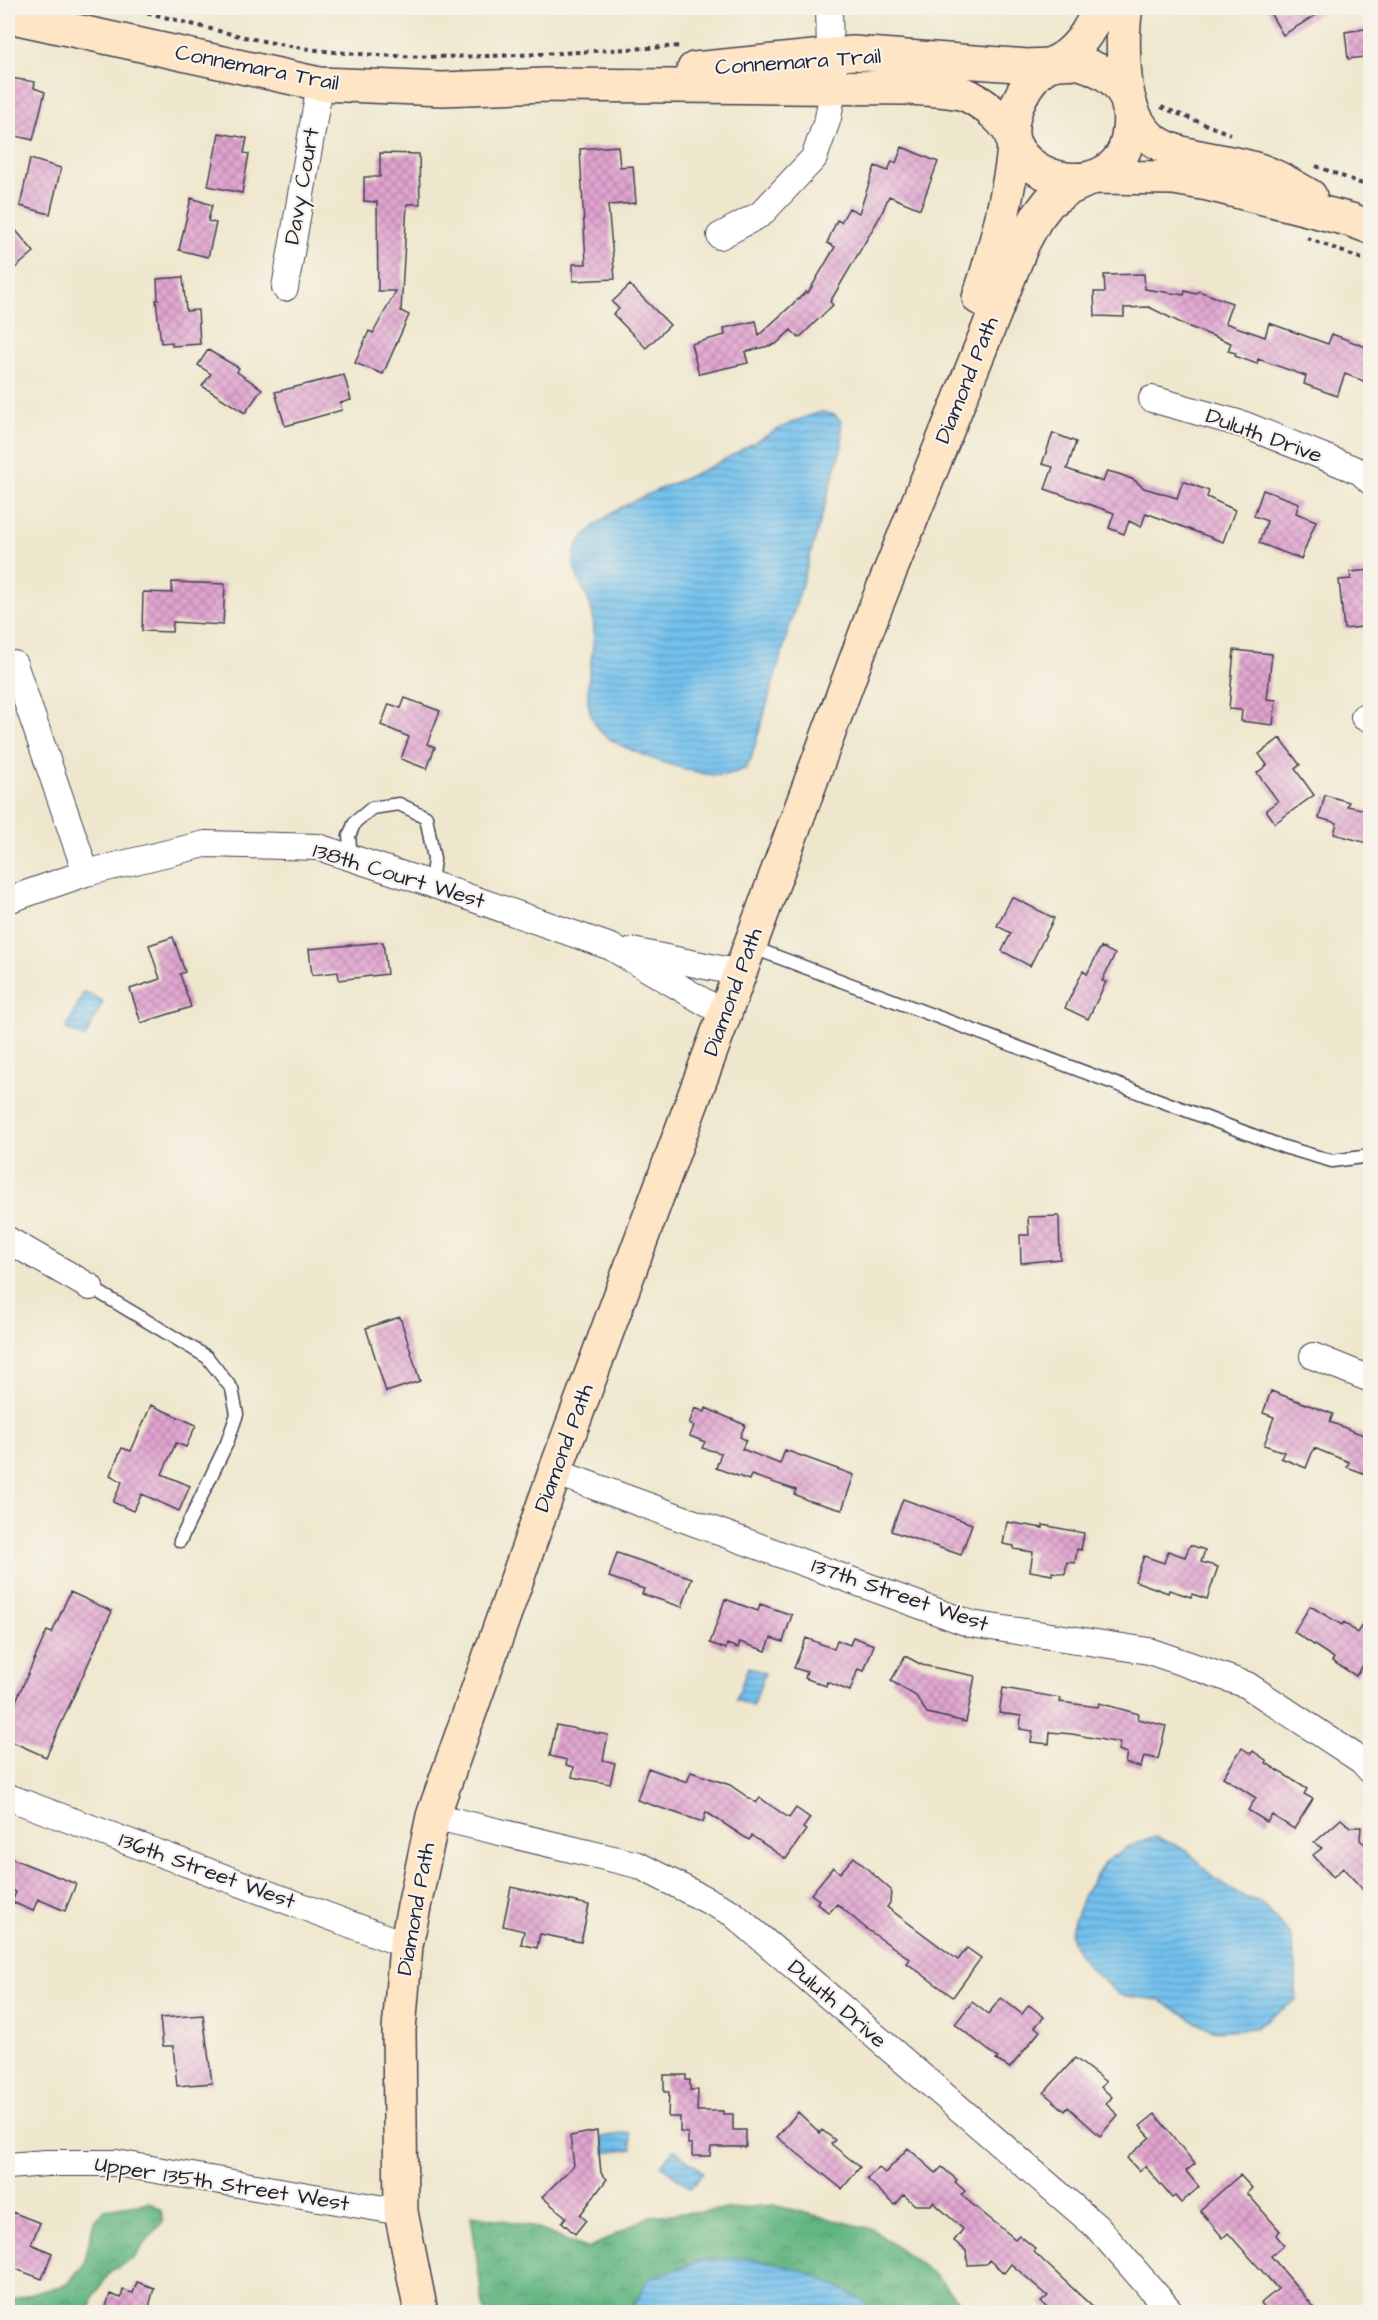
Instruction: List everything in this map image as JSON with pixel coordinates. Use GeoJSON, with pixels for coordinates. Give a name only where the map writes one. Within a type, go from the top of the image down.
{"type":"FeatureCollection","features":[{"type":"Feature","properties":{"kind":"street"},"geometry":{"type":"LineString","coordinates":[[720,236],[761,214],[813,158],[828,118],[832,72],[829,8]]}},
{"type":"Feature","properties":{"kind":"street","name":"Diamond Path"},"geometry":{"type":"LineString","coordinates":[[421,2313],[400,2212],[399,2022],[406,1945],[433,1816],[555,1472],[874,611],[996,247],[1012,165],[1016,112],[1026,86],[1035,73],[1070,52],[1089,30],[1099,8]]}},
{"type":"Feature","properties":{"kind":"street","name":"Diamond Path"},"geometry":{"type":"LineString","coordinates":[[874,611],[1023,243],[1036,219],[1049,202],[1066,190],[1115,164],[1125,149],[1130,120],[1143,103],[1123,55],[1126,8]]}},
{"type":"Feature","properties":{"kind":"street","name":"Connemara Trail"},"geometry":{"type":"LineString","coordinates":[[8,16],[320,84],[442,89],[832,72],[909,88],[967,95],[987,108],[1007,127],[1013,141]]}},
{"type":"Feature","properties":{"kind":"street","name":"Connemara Trail"},"geometry":{"type":"LineString","coordinates":[[832,72],[854,53],[1028,66],[1050,65]]}},
{"type":"Feature","properties":{"kind":"street"},"geometry":{"type":"LineString","coordinates":[[1050,65],[1077,62],[1097,68],[1143,103],[1146,135],[1166,147],[1180,154],[1251,167],[1284,181],[1361,223]]}},
{"type":"Feature","properties":{"kind":"street","name":"Davy Court"},"geometry":{"type":"LineString","coordinates":[[285,288],[320,84]]}},
{"type":"Feature","properties":{"kind":"street"},"geometry":{"type":"LineString","coordinates":[[1013,141],[1023,158],[1048,175],[1070,179],[1094,177],[1186,180],[1361,223]]}},
{"type":"Feature","properties":{"kind":"street","name":"Duluth Drive"},"geometry":{"type":"LineString","coordinates":[[1152,399],[1245,425],[1361,472],[1371,481]]}},
{"type":"Feature","properties":{"kind":"street"},"geometry":{"type":"LineString","coordinates":[[14,664],[86,873]]}},
{"type":"Feature","properties":{"kind":"street","name":"138th Court West"},"geometry":{"type":"LineString","coordinates":[[8,900],[86,873],[205,844],[318,847],[611,947],[725,1014]]}},
{"type":"Feature","properties":{"kind":"street","name":"138th Court West"},"geometry":{"type":"LineString","coordinates":[[611,947],[745,960]]}},
{"type":"Feature","properties":{"kind":"street"},"geometry":{"type":"LineString","coordinates":[[8,1240],[90,1287]]}},
{"type":"Feature","properties":{"kind":"street"},"geometry":{"type":"LineString","coordinates":[[1313,1356],[1371,1379]]}},
{"type":"Feature","properties":{"kind":"street","name":"137th Street West"},"geometry":{"type":"LineString","coordinates":[[555,1472],[971,1624],[1149,1651],[1247,1685],[1362,1761],[1371,1770]]}},
{"type":"Feature","properties":{"kind":"street","name":"136th Street West"},"geometry":{"type":"LineString","coordinates":[[8,1797],[406,1945]]}},
{"type":"Feature","properties":{"kind":"street","name":"Duluth Drive"},"geometry":{"type":"LineString","coordinates":[[433,1816],[638,1865],[732,1913],[1097,2227],[1171,2313]]}},
{"type":"Feature","properties":{"kind":"street","name":"Upper 135th Street West"},"geometry":{"type":"LineString","coordinates":[[8,2166],[46,2163],[116,2163],[400,2212]]}},
{"type":"Feature","properties":{"kind":"lane"},"geometry":{"type":"LineString","coordinates":[[351,858],[349,836],[355,822],[372,808],[399,804],[426,817],[434,859],[431,884]]}},
{"type":"Feature","properties":{"kind":"lane"},"geometry":{"type":"LineString","coordinates":[[745,960],[1284,1147],[1332,1161],[1371,1155]]}},
{"type":"Feature","properties":{"kind":"lane"},"geometry":{"type":"LineString","coordinates":[[90,1287],[207,1356],[232,1389],[237,1414],[227,1443],[180,1541]]}},
{"type":"Feature","properties":{"kind":"path"},"geometry":{"type":"LineString","coordinates":[[130,8],[245,36],[333,52],[410,56],[500,56],[682,46]]}},
{"type":"Feature","properties":{"kind":"path"},"geometry":{"type":"LineString","coordinates":[[1143,103],[1238,137]]}},
{"type":"Feature","properties":{"kind":"path"},"geometry":{"type":"LineString","coordinates":[[1316,166],[1371,187]]}},
{"type":"Feature","properties":{"kind":"green space"},"geometry":{"type":"Polygon","coordinates":[[[149,2202],[161,2210],[163,2221],[134,2258],[111,2271],[94,2296],[90,2312],[8,2312],[8,2301],[67,2284],[84,2264],[94,2221],[105,2209],[149,2202]]]}},
{"type":"Feature","properties":{"kind":"green space"},"geometry":{"type":"Polygon","coordinates":[[[773,2205],[872,2229],[935,2275],[968,2312],[484,2312],[471,2215],[525,2224],[588,2249],[650,2216],[773,2205]]]}},
{"type":"Feature","properties":{"kind":"water"},"geometry":{"type":"Polygon","coordinates":[[[822,412],[835,415],[841,421],[842,446],[751,759],[745,769],[723,775],[696,772],[639,754],[609,738],[596,725],[589,706],[588,681],[594,627],[591,608],[575,567],[575,551],[578,545],[587,533],[617,510],[716,464],[781,428],[822,412]]]}},
{"type":"Feature","properties":{"kind":"water"},"geometry":{"type":"Polygon","coordinates":[[[84,992],[103,1001],[85,1038],[66,1029],[84,992]]]}},
{"type":"Feature","properties":{"kind":"water"},"geometry":{"type":"Polygon","coordinates":[[[748,1667],[765,1673],[753,1706],[736,1700],[748,1667]]]}},
{"type":"Feature","properties":{"kind":"water"},"geometry":{"type":"Polygon","coordinates":[[[1155,1837],[1187,1850],[1213,1877],[1241,1896],[1260,1902],[1290,1934],[1296,1966],[1296,2000],[1255,2028],[1213,2031],[1159,2000],[1120,1995],[1092,1971],[1077,1952],[1070,1932],[1084,1894],[1105,1862],[1127,1847],[1155,1837]]]}},
{"type":"Feature","properties":{"kind":"water"},"geometry":{"type":"Polygon","coordinates":[[[630,2133],[632,2149],[605,2153],[602,2137],[630,2133]]]}},
{"type":"Feature","properties":{"kind":"water"},"geometry":{"type":"Polygon","coordinates":[[[674,2149],[703,2172],[691,2188],[661,2165],[674,2149]]]}},
{"type":"Feature","properties":{"kind":"water"},"geometry":{"type":"Polygon","coordinates":[[[746,2258],[782,2265],[813,2275],[848,2292],[875,2312],[631,2312],[648,2279],[705,2259],[746,2258]]]}},
{"type":"Feature","properties":{"kind":"building"},"geometry":{"type":"Polygon","coordinates":[[[1267,8],[1328,8],[1283,35],[1267,8]]]}},
{"type":"Feature","properties":{"kind":"building"},"geometry":{"type":"Polygon","coordinates":[[[1371,28],[1371,56],[1348,59],[1345,32],[1371,28]]]}},
{"type":"Feature","properties":{"kind":"building"},"geometry":{"type":"Polygon","coordinates":[[[11,78],[35,82],[34,88],[45,92],[33,140],[8,134],[11,118],[8,117],[11,100],[8,99],[11,78]]]}},
{"type":"Feature","properties":{"kind":"building"},"geometry":{"type":"Polygon","coordinates":[[[219,133],[247,138],[244,153],[249,154],[242,193],[208,186],[219,133]]]}},
{"type":"Feature","properties":{"kind":"building"},"geometry":{"type":"Polygon","coordinates":[[[618,146],[620,167],[633,166],[636,203],[608,205],[615,279],[573,281],[573,264],[586,264],[580,149],[618,146]]]}},
{"type":"Feature","properties":{"kind":"building"},"geometry":{"type":"Polygon","coordinates":[[[902,147],[938,162],[920,209],[889,196],[881,215],[830,302],[833,305],[799,338],[791,330],[776,344],[745,352],[748,363],[699,374],[691,344],[725,335],[724,328],[756,321],[759,335],[806,292],[808,293],[835,247],[827,243],[837,220],[841,222],[849,208],[859,213],[875,166],[888,171],[892,161],[896,163],[902,147]]]}},
{"type":"Feature","properties":{"kind":"building"},"geometry":{"type":"Polygon","coordinates":[[[380,153],[419,154],[420,204],[407,204],[401,311],[409,315],[383,374],[355,363],[369,331],[373,333],[396,291],[378,291],[377,202],[364,201],[364,177],[380,177],[380,153]]]}},
{"type":"Feature","properties":{"kind":"building"},"geometry":{"type":"Polygon","coordinates":[[[30,159],[61,168],[50,214],[20,206],[30,159]]]}},
{"type":"Feature","properties":{"kind":"building"},"geometry":{"type":"Polygon","coordinates":[[[191,198],[212,205],[208,221],[216,223],[208,257],[179,250],[191,198]]]}},
{"type":"Feature","properties":{"kind":"building"},"geometry":{"type":"Polygon","coordinates":[[[8,221],[34,252],[8,274],[8,221]]]}},
{"type":"Feature","properties":{"kind":"building"},"geometry":{"type":"Polygon","coordinates":[[[1144,274],[1145,289],[1184,295],[1185,291],[1196,294],[1199,291],[1232,303],[1225,323],[1265,337],[1269,323],[1328,344],[1332,334],[1371,349],[1371,370],[1366,382],[1345,374],[1337,396],[1304,384],[1306,376],[1258,359],[1257,364],[1235,356],[1236,353],[1228,351],[1231,343],[1187,326],[1149,307],[1124,308],[1124,317],[1095,316],[1094,292],[1105,292],[1104,275],[1144,274]]]}},
{"type":"Feature","properties":{"kind":"building"},"geometry":{"type":"Polygon","coordinates":[[[183,277],[186,311],[198,310],[200,344],[172,346],[172,342],[161,343],[156,300],[158,300],[157,279],[183,277]]]}},
{"type":"Feature","properties":{"kind":"building"},"geometry":{"type":"Polygon","coordinates":[[[630,285],[670,325],[646,348],[613,314],[619,309],[612,302],[630,285]]]}},
{"type":"Feature","properties":{"kind":"building"},"geometry":{"type":"Polygon","coordinates":[[[208,350],[239,368],[237,372],[262,389],[245,413],[202,386],[211,374],[198,365],[208,350]]]}},
{"type":"Feature","properties":{"kind":"building"},"geometry":{"type":"Polygon","coordinates":[[[344,375],[351,400],[340,403],[342,410],[285,426],[275,392],[344,375]]]}},
{"type":"Feature","properties":{"kind":"building"},"geometry":{"type":"Polygon","coordinates":[[[1053,433],[1076,442],[1067,469],[1103,482],[1107,471],[1119,474],[1134,480],[1144,488],[1177,498],[1183,481],[1209,491],[1207,497],[1235,510],[1223,542],[1146,513],[1141,527],[1129,521],[1124,534],[1109,528],[1114,513],[1045,489],[1053,467],[1042,464],[1053,433]]]}},
{"type":"Feature","properties":{"kind":"building"},"geometry":{"type":"Polygon","coordinates":[[[1263,490],[1299,503],[1296,513],[1316,521],[1301,559],[1259,543],[1267,521],[1254,516],[1263,490]]]}},
{"type":"Feature","properties":{"kind":"building"},"geometry":{"type":"Polygon","coordinates":[[[1371,570],[1371,626],[1344,629],[1339,580],[1351,579],[1350,572],[1371,570]]]}},
{"type":"Feature","properties":{"kind":"building"},"geometry":{"type":"Polygon","coordinates":[[[172,582],[225,584],[223,625],[173,622],[172,632],[142,631],[143,592],[172,593],[172,582]]]}},
{"type":"Feature","properties":{"kind":"building"},"geometry":{"type":"Polygon","coordinates":[[[1234,650],[1272,654],[1267,699],[1276,700],[1273,725],[1241,721],[1242,710],[1229,709],[1234,650]]]}},
{"type":"Feature","properties":{"kind":"building"},"geometry":{"type":"Polygon","coordinates":[[[405,698],[440,711],[427,744],[435,747],[427,769],[401,759],[409,737],[381,725],[389,704],[401,708],[405,698]]]}},
{"type":"Feature","properties":{"kind":"building"},"geometry":{"type":"Polygon","coordinates":[[[1280,738],[1300,765],[1295,769],[1314,795],[1275,823],[1266,810],[1278,801],[1257,773],[1267,765],[1259,754],[1280,738]]]}},
{"type":"Feature","properties":{"kind":"building"},"geometry":{"type":"Polygon","coordinates":[[[1325,795],[1349,802],[1347,806],[1371,811],[1371,844],[1334,834],[1337,823],[1319,818],[1325,795]]]}},
{"type":"Feature","properties":{"kind":"building"},"geometry":{"type":"Polygon","coordinates":[[[1012,897],[1054,918],[1030,966],[1002,951],[1011,933],[997,926],[1012,897]]]}},
{"type":"Feature","properties":{"kind":"building"},"geometry":{"type":"Polygon","coordinates":[[[173,937],[185,972],[180,974],[191,1007],[141,1023],[130,989],[160,979],[149,945],[173,937]]]}},
{"type":"Feature","properties":{"kind":"building"},"geometry":{"type":"Polygon","coordinates":[[[383,942],[387,974],[339,980],[338,972],[312,975],[309,949],[383,942]]]}},
{"type":"Feature","properties":{"kind":"building"},"geometry":{"type":"Polygon","coordinates":[[[1101,947],[1115,954],[1102,981],[1106,982],[1088,1019],[1065,1008],[1083,971],[1087,974],[1101,947]]]}},
{"type":"Feature","properties":{"kind":"building"},"geometry":{"type":"Polygon","coordinates":[[[1059,1216],[1060,1259],[1021,1263],[1020,1235],[1029,1235],[1028,1217],[1059,1216]]]}},
{"type":"Feature","properties":{"kind":"building"},"geometry":{"type":"Polygon","coordinates":[[[400,1317],[420,1381],[386,1392],[366,1328],[400,1317]]]}},
{"type":"Feature","properties":{"kind":"building"},"geometry":{"type":"Polygon","coordinates":[[[1271,1391],[1333,1414],[1330,1422],[1371,1438],[1371,1476],[1347,1467],[1349,1462],[1314,1448],[1306,1468],[1281,1458],[1284,1452],[1264,1445],[1274,1417],[1263,1413],[1271,1391]]]}},
{"type":"Feature","properties":{"kind":"building"},"geometry":{"type":"Polygon","coordinates":[[[151,1405],[196,1425],[186,1447],[176,1443],[162,1474],[190,1486],[179,1511],[142,1494],[133,1511],[113,1502],[122,1482],[110,1475],[122,1448],[131,1451],[151,1405]]]}},
{"type":"Feature","properties":{"kind":"building"},"geometry":{"type":"Polygon","coordinates":[[[695,1408],[705,1412],[706,1408],[745,1425],[740,1437],[746,1440],[742,1449],[780,1464],[785,1450],[854,1475],[842,1510],[807,1500],[794,1494],[796,1490],[751,1475],[749,1480],[716,1468],[721,1453],[702,1448],[705,1442],[690,1436],[694,1426],[689,1424],[695,1408]]]}},
{"type":"Feature","properties":{"kind":"building"},"geometry":{"type":"Polygon","coordinates":[[[903,1499],[972,1524],[961,1555],[891,1531],[903,1499]]]}},
{"type":"Feature","properties":{"kind":"building"},"geometry":{"type":"Polygon","coordinates":[[[1007,1522],[1043,1528],[1043,1525],[1084,1533],[1081,1550],[1077,1549],[1075,1563],[1067,1562],[1065,1574],[1052,1572],[1052,1575],[1030,1571],[1033,1552],[1014,1549],[1014,1546],[1003,1544],[1007,1522]]]}},
{"type":"Feature","properties":{"kind":"building"},"geometry":{"type":"Polygon","coordinates":[[[1190,1545],[1205,1550],[1201,1562],[1218,1567],[1207,1599],[1169,1590],[1168,1593],[1135,1581],[1144,1556],[1164,1563],[1168,1551],[1185,1557],[1190,1545]]]}},
{"type":"Feature","properties":{"kind":"building"},"geometry":{"type":"Polygon","coordinates":[[[617,1553],[692,1578],[682,1607],[642,1594],[644,1589],[609,1577],[617,1553]]]}},
{"type":"Feature","properties":{"kind":"building"},"geometry":{"type":"Polygon","coordinates":[[[70,1592],[112,1611],[46,1757],[8,1740],[8,1719],[47,1631],[52,1633],[70,1592]]]}},
{"type":"Feature","properties":{"kind":"building"},"geometry":{"type":"Polygon","coordinates":[[[725,1599],[758,1611],[760,1604],[792,1615],[783,1642],[771,1638],[766,1651],[740,1642],[738,1648],[727,1644],[726,1649],[710,1643],[725,1599]]]}},
{"type":"Feature","properties":{"kind":"building"},"geometry":{"type":"Polygon","coordinates":[[[1310,1606],[1342,1625],[1344,1622],[1357,1633],[1371,1610],[1371,1653],[1356,1676],[1332,1661],[1334,1658],[1294,1632],[1310,1606]]]}},
{"type":"Feature","properties":{"kind":"building"},"geometry":{"type":"Polygon","coordinates":[[[853,1637],[874,1645],[864,1671],[858,1669],[850,1691],[827,1682],[826,1686],[805,1678],[807,1672],[794,1668],[806,1638],[834,1649],[837,1640],[850,1645],[853,1637]]]}},
{"type":"Feature","properties":{"kind":"building"},"geometry":{"type":"Polygon","coordinates":[[[905,1656],[922,1665],[975,1676],[966,1722],[927,1713],[916,1696],[891,1681],[905,1656]]]}},
{"type":"Feature","properties":{"kind":"building"},"geometry":{"type":"Polygon","coordinates":[[[1003,1688],[1061,1698],[1060,1702],[1098,1707],[1099,1703],[1139,1714],[1138,1719],[1166,1726],[1158,1759],[1144,1756],[1141,1767],[1125,1763],[1127,1753],[1118,1750],[1120,1743],[1072,1734],[1050,1732],[1049,1744],[1031,1742],[1033,1731],[1020,1729],[1021,1716],[999,1713],[1003,1688]]]}},
{"type":"Feature","properties":{"kind":"building"},"geometry":{"type":"Polygon","coordinates":[[[556,1725],[608,1735],[603,1760],[615,1763],[610,1784],[572,1777],[574,1767],[566,1765],[567,1760],[550,1756],[556,1725]]]}},
{"type":"Feature","properties":{"kind":"building"},"geometry":{"type":"Polygon","coordinates":[[[1242,1748],[1251,1754],[1253,1751],[1267,1761],[1266,1763],[1307,1789],[1304,1794],[1313,1799],[1294,1829],[1272,1815],[1267,1822],[1248,1810],[1256,1798],[1223,1777],[1242,1748]]]}},
{"type":"Feature","properties":{"kind":"building"},"geometry":{"type":"Polygon","coordinates":[[[648,1768],[687,1782],[691,1772],[730,1785],[756,1803],[760,1798],[789,1818],[796,1808],[810,1818],[803,1828],[806,1830],[786,1859],[752,1836],[749,1840],[706,1812],[703,1822],[637,1800],[648,1768]]]}},
{"type":"Feature","properties":{"kind":"building"},"geometry":{"type":"Polygon","coordinates":[[[1341,1819],[1350,1827],[1361,1827],[1360,1840],[1371,1850],[1371,1898],[1343,1868],[1333,1877],[1313,1855],[1322,1848],[1314,1843],[1341,1819]]]}},
{"type":"Feature","properties":{"kind":"building"},"geometry":{"type":"Polygon","coordinates":[[[8,1857],[76,1884],[65,1911],[38,1899],[33,1911],[12,1902],[16,1892],[8,1888],[8,1857]]]}},
{"type":"Feature","properties":{"kind":"building"},"geometry":{"type":"Polygon","coordinates":[[[854,1857],[891,1890],[890,1903],[887,1907],[958,1960],[967,1948],[981,1958],[953,1997],[907,1963],[910,1959],[868,1930],[837,1904],[829,1913],[817,1903],[819,1900],[811,1894],[833,1867],[840,1873],[854,1857]]]}},
{"type":"Feature","properties":{"kind":"building"},"geometry":{"type":"Polygon","coordinates":[[[511,1887],[589,1905],[581,1942],[540,1934],[537,1948],[521,1944],[524,1931],[503,1926],[511,1887]]]}},
{"type":"Feature","properties":{"kind":"building"},"geometry":{"type":"Polygon","coordinates":[[[1001,1998],[1022,2014],[1029,2005],[1044,2017],[1035,2027],[1040,2031],[1010,2068],[996,2060],[998,2058],[955,2024],[972,2002],[988,2014],[1001,1998]]]}},
{"type":"Feature","properties":{"kind":"building"},"geometry":{"type":"Polygon","coordinates":[[[203,2015],[212,2083],[177,2086],[173,2046],[163,2046],[160,2018],[203,2015]]]}},
{"type":"Feature","properties":{"kind":"building"},"geometry":{"type":"Polygon","coordinates":[[[1075,2058],[1106,2082],[1101,2087],[1112,2097],[1106,2104],[1118,2115],[1100,2136],[1068,2107],[1065,2111],[1044,2093],[1075,2058]]]}},
{"type":"Feature","properties":{"kind":"building"},"geometry":{"type":"Polygon","coordinates":[[[664,2075],[686,2075],[686,2080],[690,2080],[690,2090],[698,2090],[697,2111],[723,2111],[723,2114],[733,2114],[733,2130],[746,2130],[746,2147],[711,2147],[710,2156],[692,2156],[692,2144],[688,2144],[688,2133],[680,2132],[680,2117],[668,2117],[669,2092],[664,2092],[664,2075]]]}},
{"type":"Feature","properties":{"kind":"building"},"geometry":{"type":"Polygon","coordinates":[[[798,2112],[820,2133],[822,2130],[835,2140],[831,2144],[860,2167],[842,2189],[777,2137],[798,2112]]]}},
{"type":"Feature","properties":{"kind":"building"},"geometry":{"type":"Polygon","coordinates":[[[1155,2114],[1195,2164],[1186,2171],[1199,2187],[1181,2203],[1175,2196],[1172,2198],[1145,2166],[1139,2171],[1127,2158],[1150,2137],[1140,2126],[1155,2114]]]}},
{"type":"Feature","properties":{"kind":"building"},"geometry":{"type":"Polygon","coordinates":[[[597,2131],[601,2173],[607,2179],[580,2215],[586,2220],[575,2234],[562,2222],[566,2217],[542,2197],[574,2165],[570,2136],[597,2131]]]}},
{"type":"Feature","properties":{"kind":"building"},"geometry":{"type":"Polygon","coordinates":[[[908,2148],[936,2173],[942,2167],[957,2180],[955,2182],[965,2191],[961,2195],[1015,2239],[1019,2235],[1036,2249],[1034,2252],[1099,2313],[1052,2313],[1041,2302],[1048,2296],[1011,2264],[1004,2273],[989,2260],[986,2264],[968,2265],[966,2251],[954,2241],[963,2229],[933,2202],[931,2205],[915,2205],[904,2195],[895,2205],[867,2179],[878,2167],[885,2173],[908,2148]]]}},
{"type":"Feature","properties":{"kind":"building"},"geometry":{"type":"Polygon","coordinates":[[[1240,2175],[1252,2188],[1247,2193],[1280,2231],[1276,2235],[1284,2245],[1271,2256],[1319,2313],[1269,2313],[1261,2303],[1278,2289],[1228,2233],[1223,2238],[1200,2210],[1240,2175]]]}},
{"type":"Feature","properties":{"kind":"building"},"geometry":{"type":"Polygon","coordinates":[[[12,2212],[40,2223],[31,2244],[52,2253],[42,2279],[8,2266],[8,2225],[12,2212]]]}},
{"type":"Feature","properties":{"kind":"building"},"geometry":{"type":"Polygon","coordinates":[[[137,2282],[154,2288],[149,2307],[156,2309],[155,2313],[104,2313],[110,2294],[121,2298],[123,2290],[133,2293],[137,2282]]]}}]}
